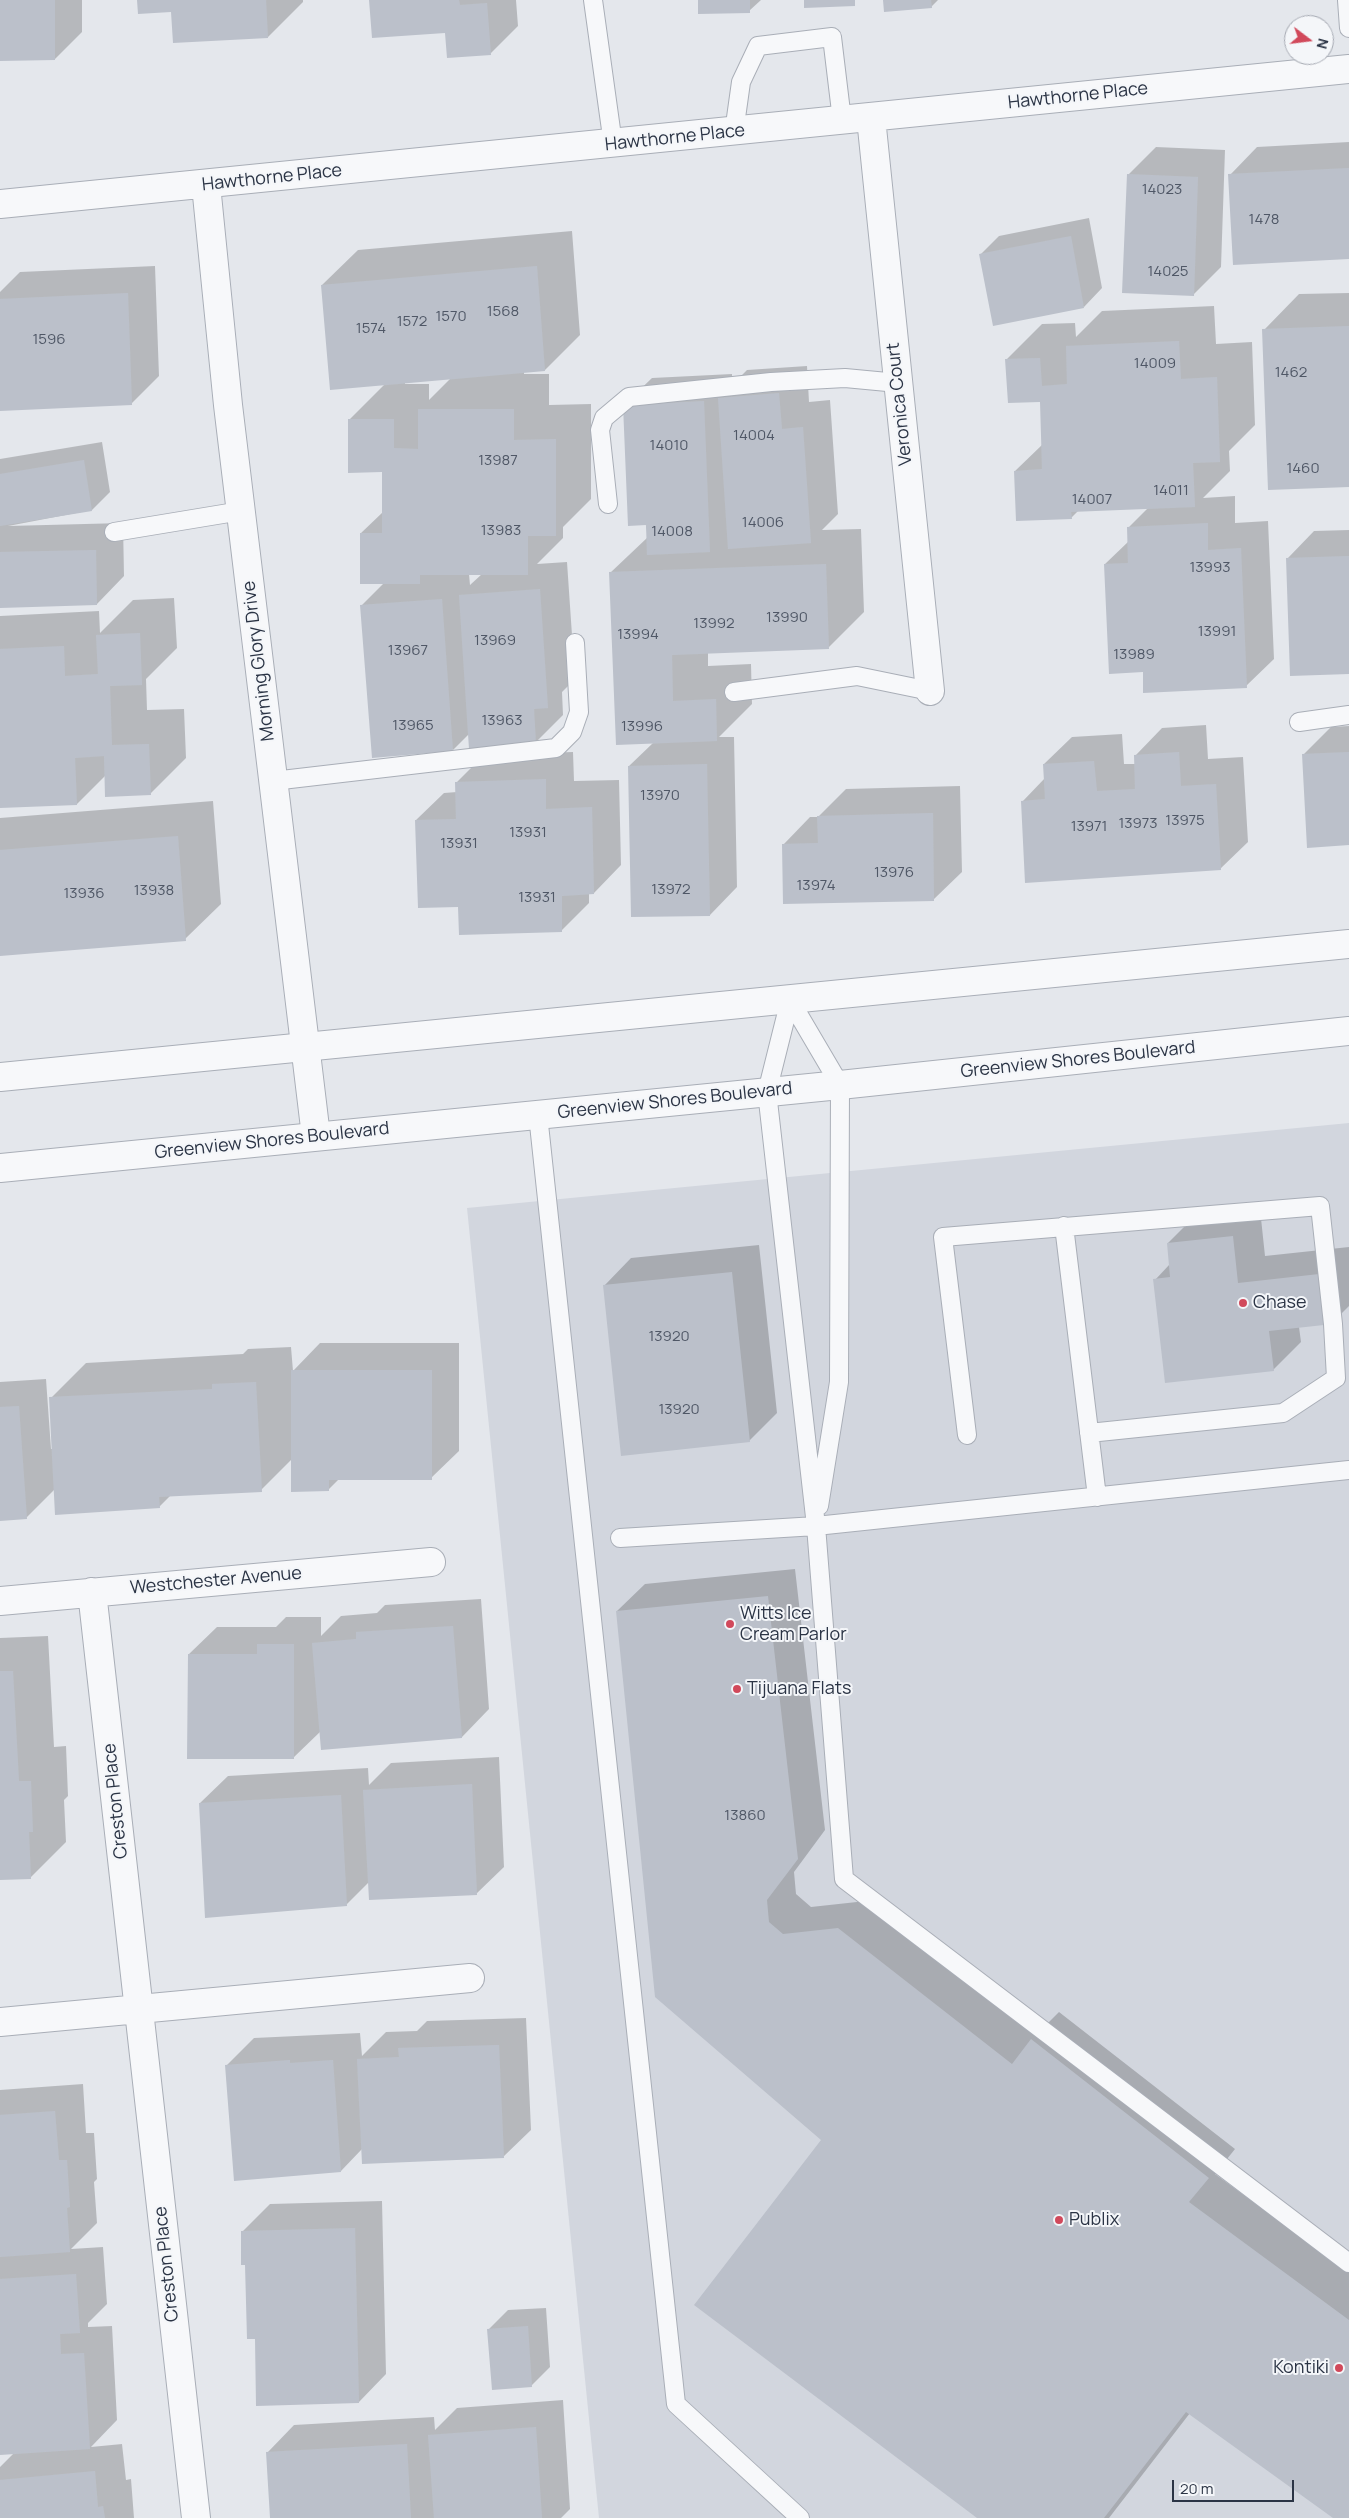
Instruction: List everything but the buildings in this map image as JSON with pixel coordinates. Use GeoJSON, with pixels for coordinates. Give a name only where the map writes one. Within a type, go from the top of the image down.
{"type":"FeatureCollection","features":[{"type":"Feature","properties":{"kind":"street","name":"Hawthorne Place"},"geometry":{"type":"LineString","coordinates":[[0,204],[206,185],[1349,69]]}},
{"type":"Feature","properties":{"kind":"street","name":"Veronica Court"},"geometry":{"type":"LineString","coordinates":[[872,118],[930,691]]}},
{"type":"Feature","properties":{"kind":"street","name":"Morning Glory Drive"},"geometry":{"type":"LineString","coordinates":[[206,185],[241,511],[316,1136]]}},
{"type":"Feature","properties":{"kind":"street"},"geometry":{"type":"LineString","coordinates":[[0,1077],[1349,944]]}},
{"type":"Feature","properties":{"kind":"street","name":"Greenview Shores Boulevard"},"geometry":{"type":"LineString","coordinates":[[0,1168],[840,1085],[1349,1031]]}},
{"type":"Feature","properties":{"kind":"street","name":"Westchester Avenue"},"geometry":{"type":"LineString","coordinates":[[0,1601],[431,1562]]}},
{"type":"Feature","properties":{"kind":"street","name":"Creston Place"},"geometry":{"type":"LineString","coordinates":[[92,1592],[196,2518]]}},
{"type":"Feature","properties":{"kind":"street"},"geometry":{"type":"LineString","coordinates":[[0,2022],[470,1978]]}},
{"type":"Feature","properties":{"kind":"lane"},"geometry":{"type":"LineString","coordinates":[[592,0],[613,144]]}},
{"type":"Feature","properties":{"kind":"lane"},"geometry":{"type":"LineString","coordinates":[[1347,0],[1349,28]]}},
{"type":"Feature","properties":{"kind":"lane"},"geometry":{"type":"LineString","coordinates":[[734,132],[741,82],[758,46],[832,37],[842,120]]}},
{"type":"Feature","properties":{"kind":"lane"},"geometry":{"type":"LineString","coordinates":[[608,504],[600,430],[604,418],[629,397],[790,381],[845,378],[898,383]]}},
{"type":"Feature","properties":{"kind":"lane"},"geometry":{"type":"LineString","coordinates":[[114,532],[241,511]]}},
{"type":"Feature","properties":{"kind":"lane"},"geometry":{"type":"LineString","coordinates":[[273,781],[556,748],[572,732],[579,712],[575,643]]}},
{"type":"Feature","properties":{"kind":"lane"},"geometry":{"type":"LineString","coordinates":[[734,692],[858,676],[930,691]]}},
{"type":"Feature","properties":{"kind":"lane"},"geometry":{"type":"LineString","coordinates":[[1299,722],[1349,715]]}},
{"type":"Feature","properties":{"kind":"lane"},"geometry":{"type":"LineString","coordinates":[[790,1000],[840,1085],[839,1382],[816,1526]]}},
{"type":"Feature","properties":{"kind":"lane"},"geometry":{"type":"LineString","coordinates":[[790,1000],[767,1092],[816,1526],[844,1879],[1349,2263]]}},
{"type":"Feature","properties":{"kind":"lane"},"geometry":{"type":"LineString","coordinates":[[538,1115],[676,2404],[800,2518]]}},
{"type":"Feature","properties":{"kind":"lane"},"geometry":{"type":"LineString","coordinates":[[967,1435],[943,1237],[1320,1206],[1333,1324],[1336,1378],[1283,1413],[1089,1433]]}},
{"type":"Feature","properties":{"kind":"lane"},"geometry":{"type":"LineString","coordinates":[[1064,1226],[1097,1497]]}},
{"type":"Feature","properties":{"kind":"lane"},"geometry":{"type":"LineString","coordinates":[[620,1538],[816,1526],[1349,1470]]}},
{"type":"Feature","properties":{"kind":"shaded area"},"geometry":{"type":"Polygon","coordinates":[[[1349,1123],[1349,2518],[599,2518],[467,1208],[1349,1123]]]}},
{"type":"Feature","properties":{"kind":"place","name":"Chase"},"geometry":{"type":"Point","coordinates":[1243,1303]}},
{"type":"Feature","properties":{"kind":"place","name":"Witts Ice Cream Parlor"},"geometry":{"type":"Point","coordinates":[730,1624]}},
{"type":"Feature","properties":{"kind":"place","name":"Tijuana Flats"},"geometry":{"type":"Point","coordinates":[737,1689]}},
{"type":"Feature","properties":{"kind":"place","name":"Publix"},"geometry":{"type":"Point","coordinates":[1059,2220]}},
{"type":"Feature","properties":{"kind":"place","name":"Kontiki"},"geometry":{"type":"Point","coordinates":[1339,2368]}}]}
